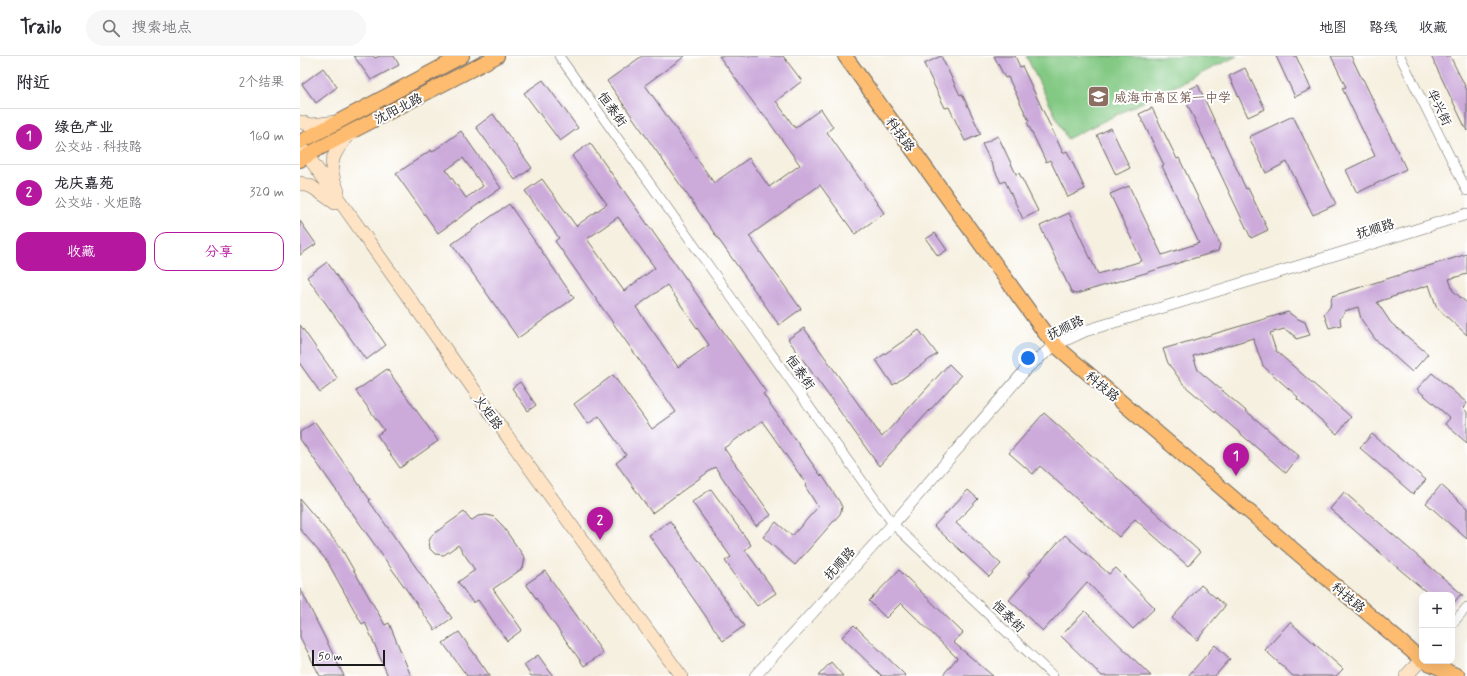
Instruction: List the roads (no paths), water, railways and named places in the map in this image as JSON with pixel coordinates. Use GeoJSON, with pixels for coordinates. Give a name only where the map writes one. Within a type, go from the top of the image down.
{"type":"FeatureCollection","features":[{"type":"Feature","properties":{"kind":"main road","name":"沈阳北路"},"geometry":{"type":"LineString","coordinates":[[300,142],[462,56]]}},
{"type":"Feature","properties":{"kind":"main road","name":"沈阳北路"},"geometry":{"type":"LineString","coordinates":[[302,154],[352,132],[497,56]]}},
{"type":"Feature","properties":{"kind":"main road","name":"科技路"},"geometry":{"type":"LineString","coordinates":[[845,56],[1045,333],[1055,344],[1419,657]]}},
{"type":"Feature","properties":{"kind":"main road"},"geometry":{"type":"LineString","coordinates":[[300,122],[312,125],[337,122]]}},
{"type":"Feature","properties":{"kind":"main road"},"geometry":{"type":"LineString","coordinates":[[348,213],[332,178],[331,164],[334,153],[352,132]]}},
{"type":"Feature","properties":{"kind":"main road","name":"火炬路"},"geometry":{"type":"LineString","coordinates":[[302,154],[348,213],[679,674]]}},
{"type":"Feature","properties":{"kind":"main road"},"geometry":{"type":"LineString","coordinates":[[300,183],[312,187],[348,213]]}},
{"type":"Feature","properties":{"kind":"main road"},"geometry":{"type":"LineString","coordinates":[[1406,676],[1419,663]]}},
{"type":"Feature","properties":{"kind":"main road","name":"科技路"},"geometry":{"type":"LineString","coordinates":[[1431,664],[1458,676]]}},
{"type":"Feature","properties":{"kind":"street","name":"恒泰街"},"geometry":{"type":"LineString","coordinates":[[559,56],[893,524],[1054,676]]}},
{"type":"Feature","properties":{"kind":"street","name":"华兴街"},"geometry":{"type":"LineString","coordinates":[[1400,56],[1467,191]]}},
{"type":"Feature","properties":{"kind":"street","name":"抚顺路"},"geometry":{"type":"LineString","coordinates":[[755,676],[893,524],[1028,366],[1055,344],[1084,331],[1467,214]]}},
{"type":"Feature","properties":{"kind":"street"},"geometry":{"type":"LineString","coordinates":[[1455,621],[1467,607]]}},
{"type":"Feature","properties":{"kind":"place","name":"威海市高区第一中学"},"geometry":{"type":"Point","coordinates":[1099,97]}},
{"type":"Feature","properties":{"kind":"place","name":"绿色产业"},"geometry":{"type":"Point","coordinates":[1236,476]}},
{"type":"Feature","properties":{"kind":"place","name":"龙庆嘉苑"},"geometry":{"type":"Point","coordinates":[600,540]}}]}
